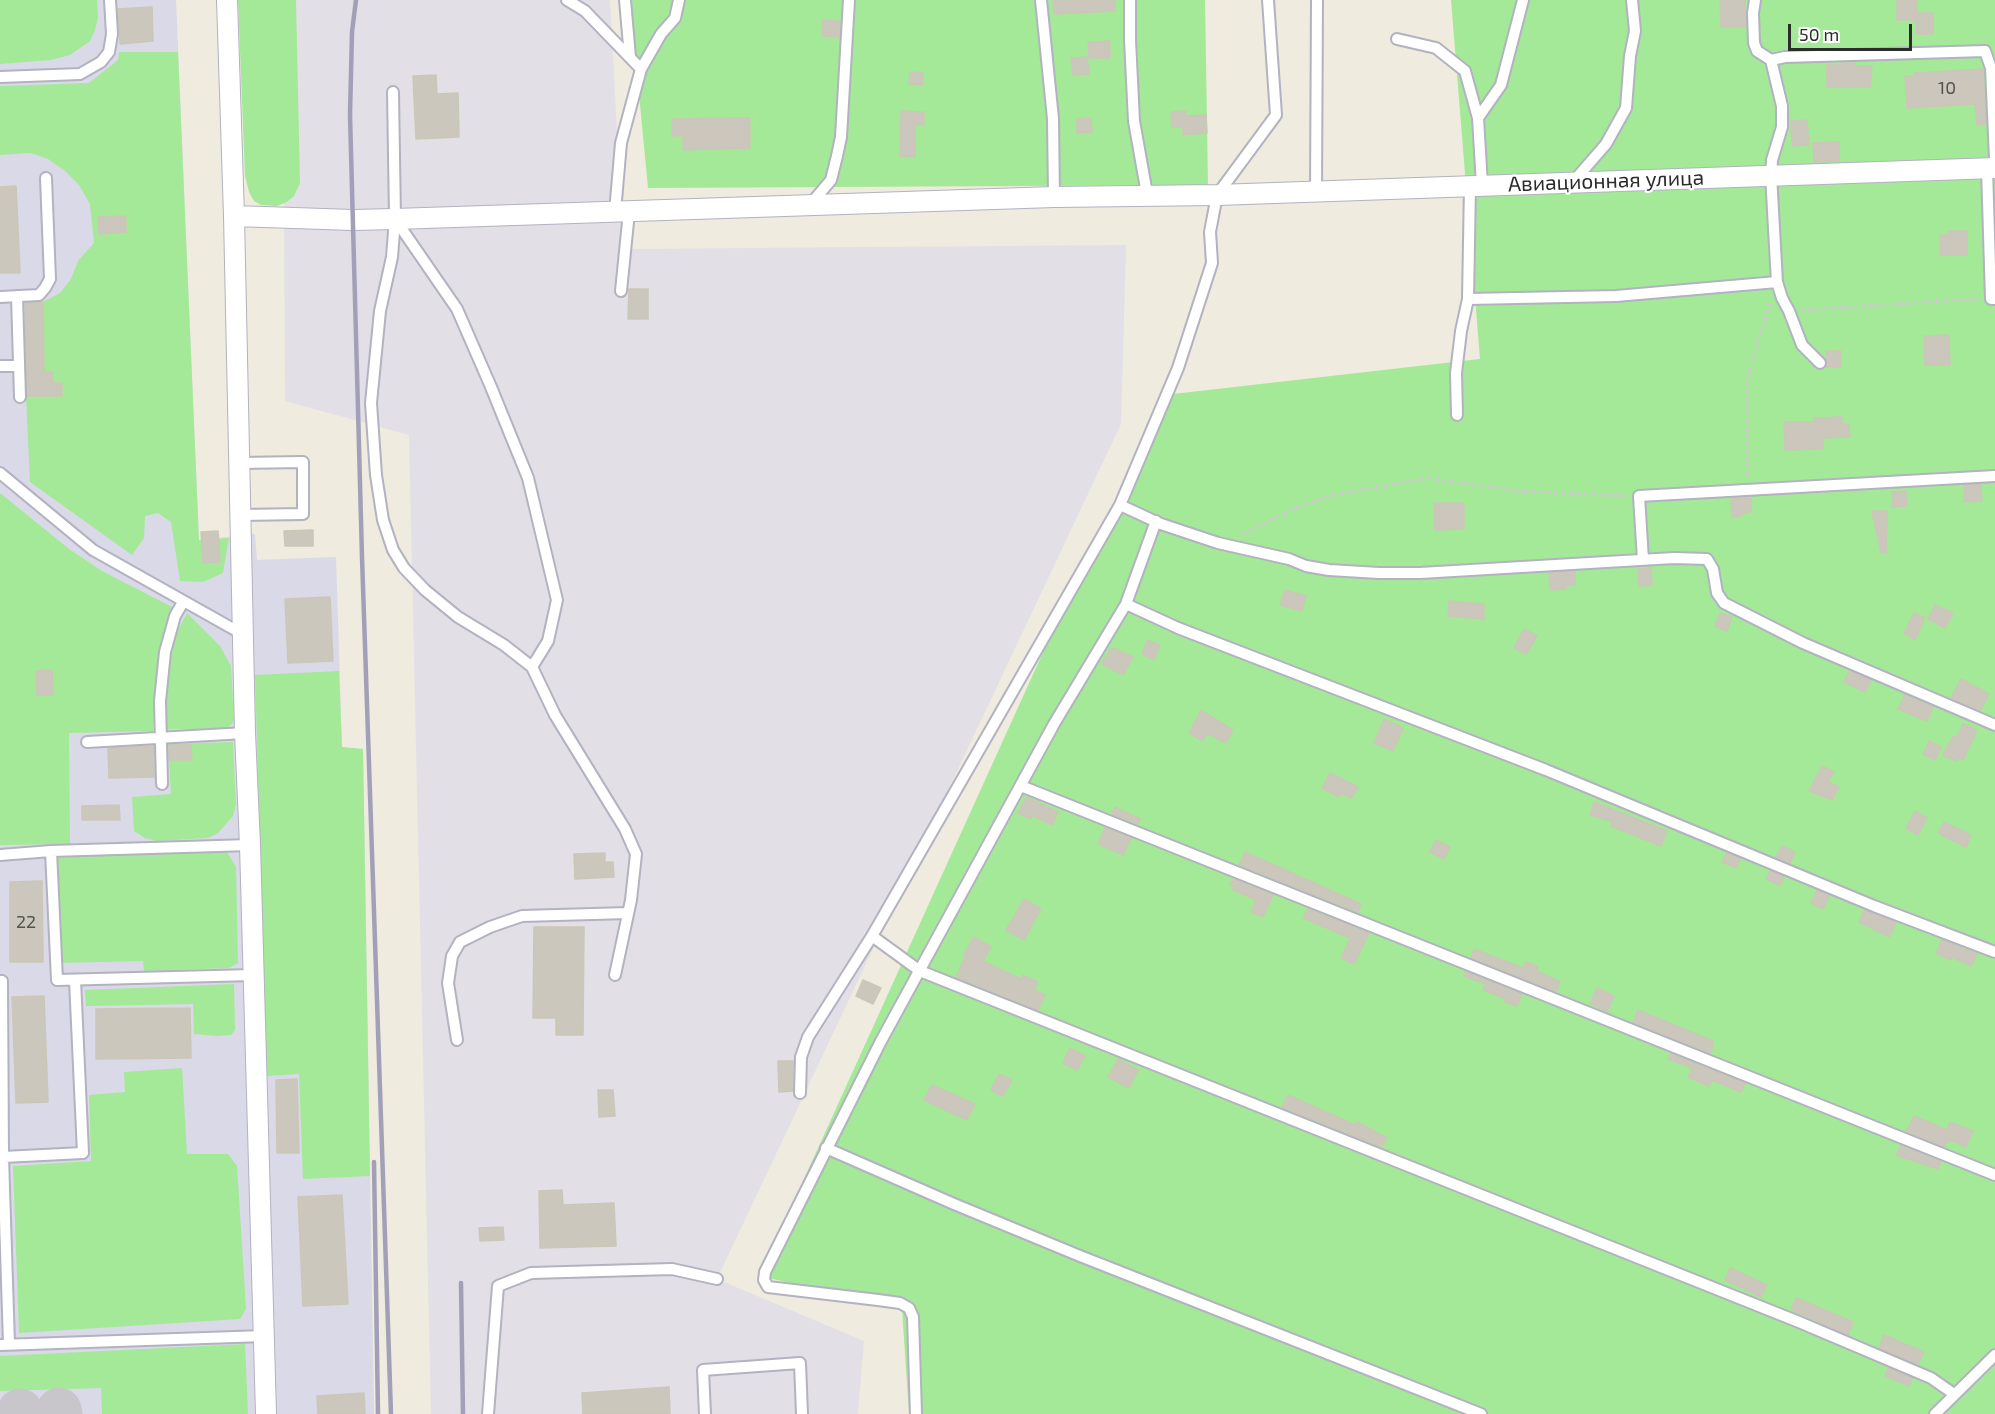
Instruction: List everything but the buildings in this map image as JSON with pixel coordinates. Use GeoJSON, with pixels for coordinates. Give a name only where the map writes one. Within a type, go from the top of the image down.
{"type":"FeatureCollection","features":[{"type":"Feature","properties":{"kind":"street"},"geometry":{"type":"LineString","coordinates":[[227,0],[245,733],[266,1414]]}},
{"type":"Feature","properties":{"kind":"street","name":"Авиационная улица"},"geometry":{"type":"LineString","coordinates":[[234,216],[395,219],[1054,197],[1217,195],[1992,165]]}},
{"type":"Feature","properties":{"kind":"lane"},"geometry":{"type":"LineString","coordinates":[[0,77],[80,74],[101,62],[109,52],[112,34],[110,0]]}},
{"type":"Feature","properties":{"kind":"lane"},"geometry":{"type":"LineString","coordinates":[[567,0],[585,11],[641,69]]}},
{"type":"Feature","properties":{"kind":"lane"},"geometry":{"type":"LineString","coordinates":[[626,0],[630,57]]}},
{"type":"Feature","properties":{"kind":"lane"},"geometry":{"type":"LineString","coordinates":[[621,291],[621,143],[641,69],[661,34],[675,18],[679,0]]}},
{"type":"Feature","properties":{"kind":"lane"},"geometry":{"type":"LineString","coordinates":[[809,206],[831,180],[841,136],[849,0]]}},
{"type":"Feature","properties":{"kind":"lane"},"geometry":{"type":"LineString","coordinates":[[1041,0],[1053,119],[1054,197]]}},
{"type":"Feature","properties":{"kind":"lane"},"geometry":{"type":"LineString","coordinates":[[1130,0],[1134,121],[1147,195]]}},
{"type":"Feature","properties":{"kind":"lane"},"geometry":{"type":"LineString","coordinates":[[800,1093],[801,1057],[808,1037],[872,936],[1120,505],[1178,368],[1212,263],[1210,232],[1217,195],[1276,115],[1268,0]]}},
{"type":"Feature","properties":{"kind":"lane"},"geometry":{"type":"LineString","coordinates":[[1316,190],[1317,0]]}},
{"type":"Feature","properties":{"kind":"lane"},"geometry":{"type":"LineString","coordinates":[[1478,118],[1501,86],[1523,0]]}},
{"type":"Feature","properties":{"kind":"lane"},"geometry":{"type":"LineString","coordinates":[[1573,182],[1606,144],[1626,108],[1630,56],[1635,31],[1632,0]]}},
{"type":"Feature","properties":{"kind":"lane"},"geometry":{"type":"LineString","coordinates":[[1755,0],[1754,43],[1757,51],[1771,60],[1782,106],[1782,128],[1771,175],[1777,282],[1802,345],[1820,363]]}},
{"type":"Feature","properties":{"kind":"lane"},"geometry":{"type":"LineString","coordinates":[[1397,39],[1436,48],[1464,71],[1478,118],[1468,299],[1456,373],[1457,415]]}},
{"type":"Feature","properties":{"kind":"lane"},"geometry":{"type":"LineString","coordinates":[[1771,60],[1785,57],[1985,51],[1991,68],[1993,299]]}},
{"type":"Feature","properties":{"kind":"lane"},"geometry":{"type":"LineString","coordinates":[[393,93],[395,219],[392,257],[380,311],[371,403],[382,520],[393,550],[404,568],[424,590],[458,617],[504,645],[532,667],[555,715],[625,829],[636,854],[628,913],[615,975]]}},
{"type":"Feature","properties":{"kind":"lane"},"geometry":{"type":"LineString","coordinates":[[0,297],[39,295],[50,279],[46,178]]}},
{"type":"Feature","properties":{"kind":"lane"},"geometry":{"type":"LineString","coordinates":[[395,219],[457,309],[528,478],[557,600],[548,641],[532,667]]}},
{"type":"Feature","properties":{"kind":"lane"},"geometry":{"type":"LineString","coordinates":[[1468,299],[1616,296],[1777,282]]}},
{"type":"Feature","properties":{"kind":"lane"},"geometry":{"type":"LineString","coordinates":[[17,296],[20,397]]}},
{"type":"Feature","properties":{"kind":"lane"},"geometry":{"type":"LineString","coordinates":[[0,366],[19,366]]}},
{"type":"Feature","properties":{"kind":"lane"},"geometry":{"type":"LineString","coordinates":[[239,463],[303,462],[303,514],[240,515]]}},
{"type":"Feature","properties":{"kind":"lane"},"geometry":{"type":"LineString","coordinates":[[0,473],[93,550],[244,635]]}},
{"type":"Feature","properties":{"kind":"lane"},"geometry":{"type":"LineString","coordinates":[[1643,560],[1639,496],[1995,476]]}},
{"type":"Feature","properties":{"kind":"lane"},"geometry":{"type":"LineString","coordinates":[[1120,505],[1156,521],[1218,543],[1306,566],[1379,573],[1707,559],[1713,569],[1717,593],[1724,603],[1803,643],[1995,725]]}},
{"type":"Feature","properties":{"kind":"lane"},"geometry":{"type":"LineString","coordinates":[[916,1414],[913,1317],[909,1308],[900,1303],[878,1299],[768,1287],[764,1280],[765,1272],[881,1041],[1054,724],[1126,604],[1156,521]]}},
{"type":"Feature","properties":{"kind":"lane"},"geometry":{"type":"LineString","coordinates":[[162,784],[159,736],[165,652],[175,616],[183,602]]}},
{"type":"Feature","properties":{"kind":"lane"},"geometry":{"type":"LineString","coordinates":[[1126,604],[1178,628],[1546,770],[1874,906],[1995,952]]}},
{"type":"Feature","properties":{"kind":"lane"},"geometry":{"type":"LineString","coordinates":[[87,742],[159,736],[245,733]]}},
{"type":"Feature","properties":{"kind":"lane"},"geometry":{"type":"LineString","coordinates":[[1021,786],[1995,1175]]}},
{"type":"Feature","properties":{"kind":"lane"},"geometry":{"type":"LineString","coordinates":[[0,855],[51,851],[250,845]]}},
{"type":"Feature","properties":{"kind":"lane"},"geometry":{"type":"LineString","coordinates":[[51,851],[57,980],[254,975]]}},
{"type":"Feature","properties":{"kind":"lane"},"geometry":{"type":"LineString","coordinates":[[457,1040],[448,983],[452,956],[460,942],[490,927],[522,916],[628,913]]}},
{"type":"Feature","properties":{"kind":"lane"},"geometry":{"type":"LineString","coordinates":[[872,936],[920,971],[1799,1322],[1931,1378],[1954,1394]]}},
{"type":"Feature","properties":{"kind":"lane"},"geometry":{"type":"LineString","coordinates":[[3,1157],[83,1153],[75,980]]}},
{"type":"Feature","properties":{"kind":"lane"},"geometry":{"type":"LineString","coordinates":[[0,981],[2,981],[4,1345],[264,1336]]}},
{"type":"Feature","properties":{"kind":"lane"},"geometry":{"type":"LineString","coordinates":[[826,1148],[1069,1252],[1481,1414]]}},
{"type":"Feature","properties":{"kind":"lane"},"geometry":{"type":"LineString","coordinates":[[488,1414],[498,1286],[531,1273],[672,1269],[717,1279]]}},
{"type":"Feature","properties":{"kind":"lane"},"geometry":{"type":"LineString","coordinates":[[1935,1414],[1995,1355]]}},
{"type":"Feature","properties":{"kind":"lane"},"geometry":{"type":"LineString","coordinates":[[705,1414],[704,1370],[800,1363],[802,1414]]}},
{"type":"Feature","properties":{"kind":"path"},"geometry":{"type":"LineString","coordinates":[[1747,490],[1747,379],[1777,282]]}},
{"type":"Feature","properties":{"kind":"path"},"geometry":{"type":"LineString","coordinates":[[1789,311],[1993,299]]}},
{"type":"Feature","properties":{"kind":"path"},"geometry":{"type":"LineString","coordinates":[[1218,543],[1328,496],[1428,478],[1517,491],[1639,496]]}},
{"type":"Feature","properties":{"kind":"shaded area"},"geometry":{"type":"Polygon","coordinates":[[[0,0],[176,0],[199,540],[255,534],[257,560],[336,557],[342,747],[363,749],[374,1414],[0,1414],[0,0]]]}},
{"type":"Feature","properties":{"kind":"shaded area"},"geometry":{"type":"Polygon","coordinates":[[[283,0],[610,0],[623,249],[1126,245],[1121,424],[717,1279],[864,1341],[858,1414],[431,1414],[409,435],[285,401],[283,0]]]}},
{"type":"Feature","properties":{"kind":"green space"},"geometry":{"type":"Polygon","coordinates":[[[0,0],[97,0],[98,17],[95,30],[90,41],[70,55],[51,60],[0,64],[0,0]]]}},
{"type":"Feature","properties":{"kind":"green space"},"geometry":{"type":"Polygon","coordinates":[[[238,0],[296,0],[300,183],[294,196],[277,206],[261,205],[254,201],[245,176],[238,0]]]}},
{"type":"Feature","properties":{"kind":"green space"},"geometry":{"type":"Polygon","coordinates":[[[630,0],[1205,0],[1208,185],[648,188],[630,0]]]}},
{"type":"Feature","properties":{"kind":"green space"},"geometry":{"type":"Polygon","coordinates":[[[1451,0],[1995,0],[1995,1414],[909,1414],[902,1309],[760,1276],[1084,562],[1173,394],[1480,359],[1451,0]]]}},
{"type":"Feature","properties":{"kind":"green space"},"geometry":{"type":"Polygon","coordinates":[[[119,52],[178,52],[199,540],[229,538],[223,573],[203,582],[180,581],[171,522],[158,513],[145,516],[144,538],[132,555],[30,482],[26,396],[62,396],[62,383],[53,383],[53,372],[44,372],[43,302],[60,293],[71,279],[78,261],[94,243],[90,204],[79,185],[64,170],[48,159],[31,153],[0,155],[0,86],[89,83],[118,60],[119,52]]]}},
{"type":"Feature","properties":{"kind":"green space"},"geometry":{"type":"Polygon","coordinates":[[[0,493],[69,549],[102,571],[174,608],[165,632],[157,672],[153,731],[69,733],[70,844],[0,845],[0,493]]]}},
{"type":"Feature","properties":{"kind":"green space"},"geometry":{"type":"Polygon","coordinates":[[[187,613],[220,646],[231,666],[234,720],[223,730],[166,729],[170,654],[177,632],[187,613]]]}},
{"type":"Feature","properties":{"kind":"green space"},"geometry":{"type":"Polygon","coordinates":[[[339,671],[342,747],[363,749],[370,1176],[303,1179],[299,1074],[267,1076],[255,675],[339,671]]]}},
{"type":"Feature","properties":{"kind":"green space"},"geometry":{"type":"Polygon","coordinates":[[[233,742],[236,805],[233,816],[218,833],[208,838],[157,841],[145,838],[134,831],[132,797],[171,794],[168,744],[233,742]]]}},
{"type":"Feature","properties":{"kind":"green space"},"geometry":{"type":"Polygon","coordinates":[[[227,852],[236,867],[238,963],[229,968],[144,971],[143,961],[60,963],[57,857],[227,852]]]}},
{"type":"Feature","properties":{"kind":"green space"},"geometry":{"type":"Polygon","coordinates":[[[234,984],[235,1030],[231,1035],[194,1034],[193,1004],[86,1006],[85,990],[234,984]]]}},
{"type":"Feature","properties":{"kind":"green space"},"geometry":{"type":"Polygon","coordinates":[[[182,1068],[187,1154],[228,1154],[237,1166],[246,1309],[240,1319],[19,1333],[13,1166],[91,1161],[89,1095],[125,1092],[124,1072],[182,1068]]]}},
{"type":"Feature","properties":{"kind":"green space"},"geometry":{"type":"Polygon","coordinates":[[[245,1344],[248,1414],[102,1414],[101,1388],[0,1391],[0,1356],[245,1344]]]}},
{"type":"Feature","properties":{"kind":"taxiway"},"geometry":{"type":"LineString","coordinates":[[59,1410],[60,1414]]}},
{"type":"Feature","properties":{"kind":"railway"},"geometry":{"type":"LineString","coordinates":[[356,0],[352,32],[350,115],[362,557],[391,1414]]}},
{"type":"Feature","properties":{"kind":"railway"},"geometry":{"type":"LineString","coordinates":[[374,1162],[378,1414]]}},
{"type":"Feature","properties":{"kind":"railway"},"geometry":{"type":"LineString","coordinates":[[461,1283],[463,1414]]}}]}
